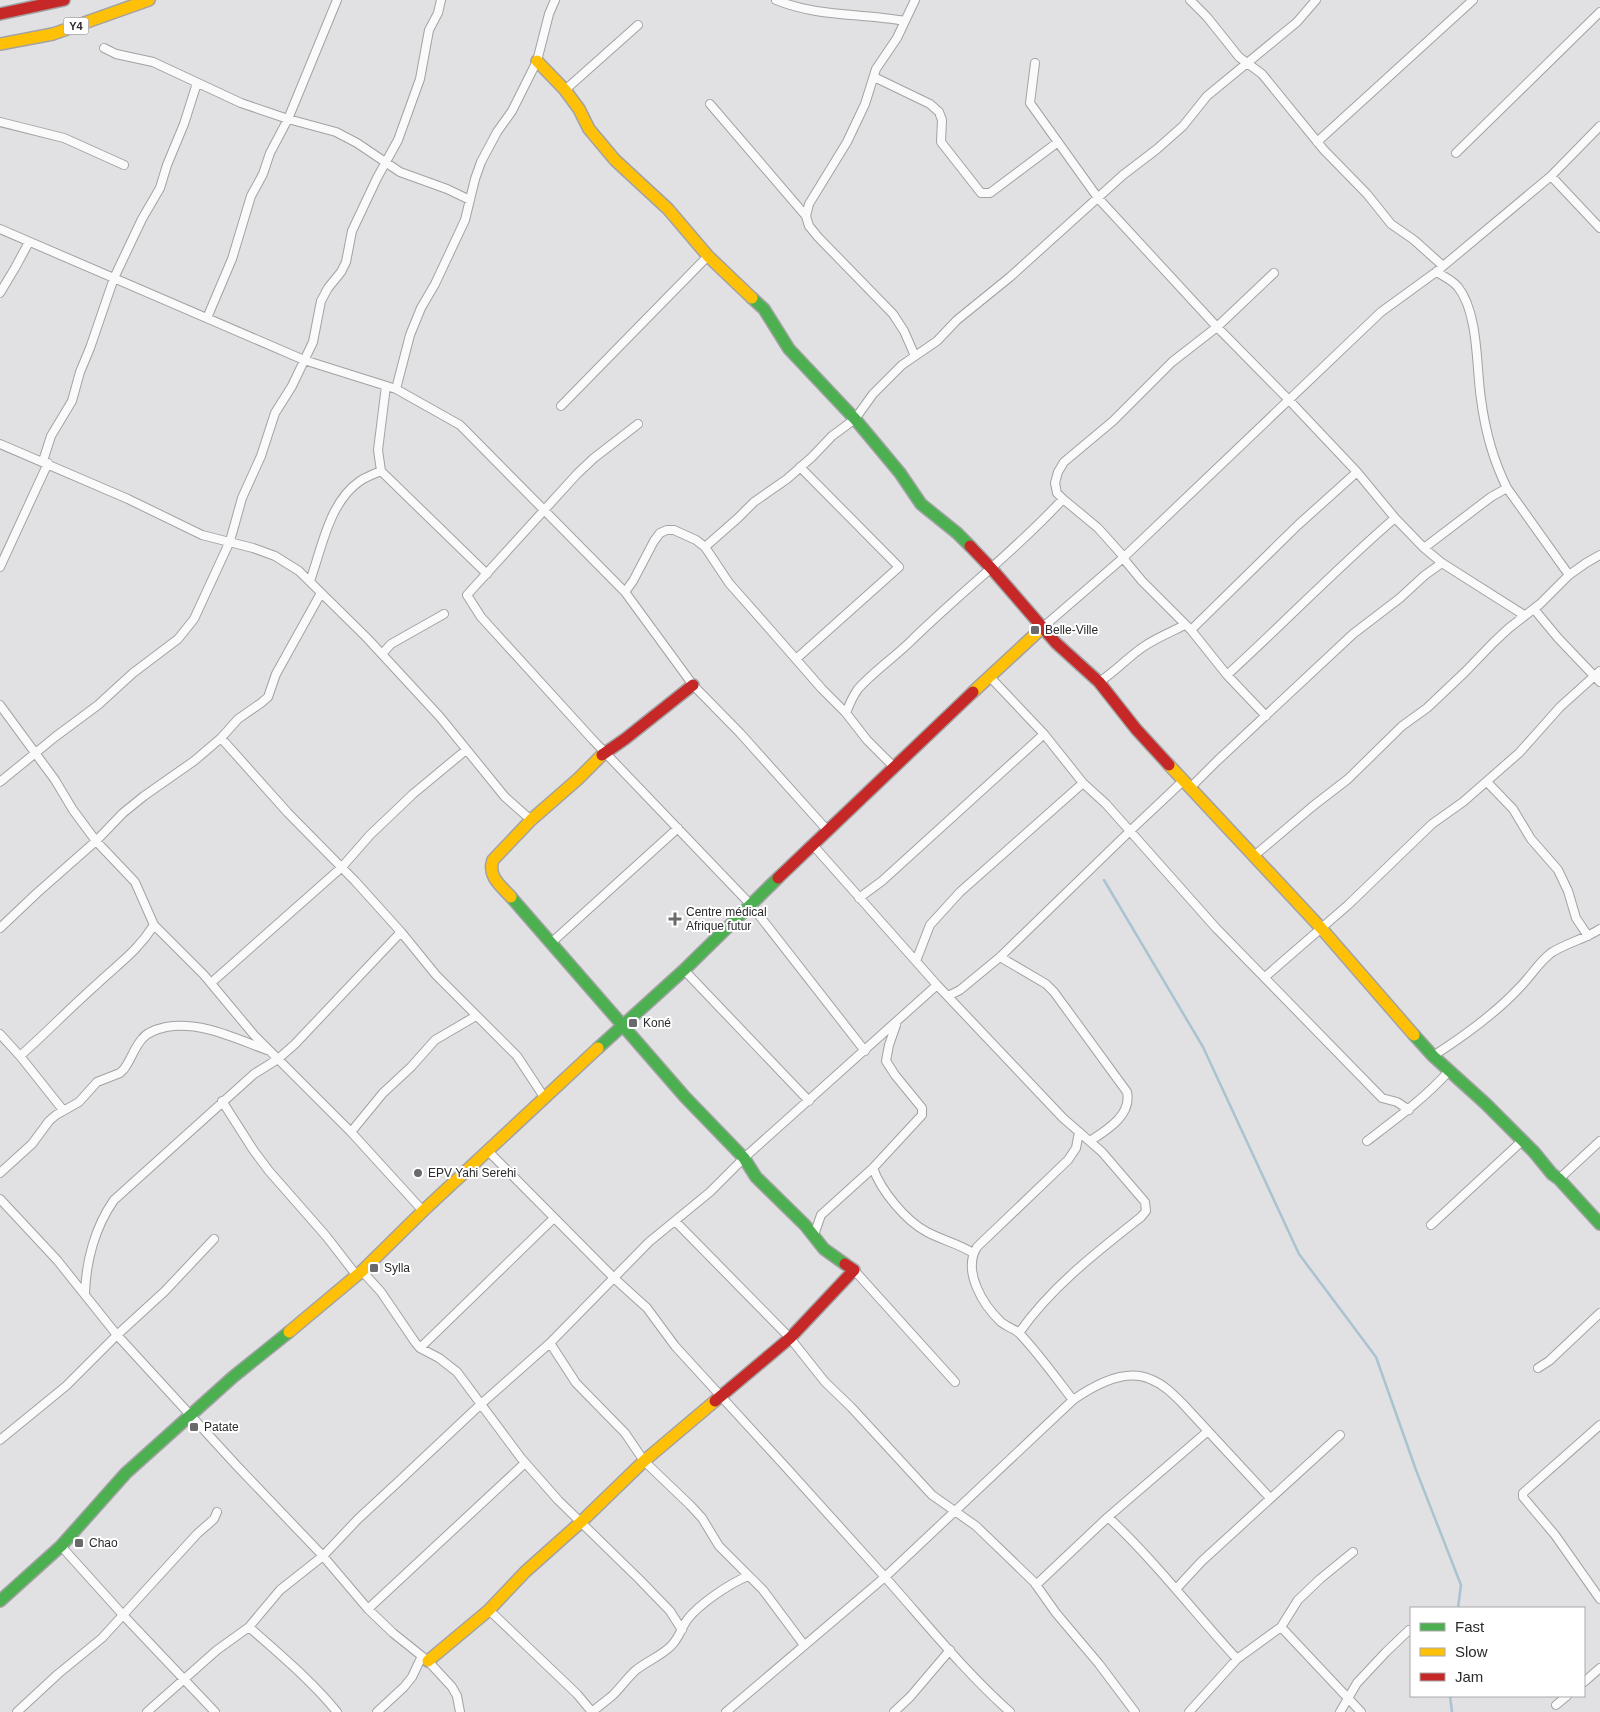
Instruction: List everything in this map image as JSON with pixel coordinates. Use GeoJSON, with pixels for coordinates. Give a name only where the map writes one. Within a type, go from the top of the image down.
{"type":"FeatureCollection","features":[{"type":"Feature","properties":{"kind":"main road","name":"Y4"},"geometry":{"type":"LineString","coordinates":[[0,14],[47,2],[64,0]]}},
{"type":"Feature","properties":{"kind":"main road","name":"Y4"},"geometry":{"type":"LineString","coordinates":[[0,44],[53,34],[149,0]]}},
{"type":"Feature","properties":{"kind":"main road"},"geometry":{"type":"LineString","coordinates":[[537,61],[565,90],[579,109],[589,128],[615,160],[668,209],[708,256],[764,309],[789,349],[855,419],[900,473],[921,504],[957,533],[991,568],[1056,643],[1099,682],[1136,729],[1321,928],[1433,1056],[1486,1104],[1534,1152],[1552,1174],[1559,1179],[1600,1224]]}},
{"type":"Feature","properties":{"kind":"main road"},"geometry":{"type":"LineString","coordinates":[[0,1601],[62,1546],[126,1473],[233,1376],[273,1346],[360,1273],[544,1096],[684,970],[812,844],[1042,628]]}},
{"type":"Feature","properties":{"kind":"main road"},"geometry":{"type":"LineString","coordinates":[[425,1659],[489,1610],[525,1572],[581,1522],[644,1460],[790,1338],[854,1270],[824,1248],[814,1235],[756,1177],[744,1158],[684,1097],[494,878],[491,872],[492,860],[531,820],[572,785],[605,752],[693,685]]}},
{"type":"Feature","properties":{"kind":"street"},"geometry":{"type":"LineString","coordinates":[[207,318],[232,259],[252,196],[270,153],[288,119],[337,0]]}},
{"type":"Feature","properties":{"kind":"street"},"geometry":{"type":"LineString","coordinates":[[0,782],[98,704],[133,673],[178,639],[194,619],[230,542],[242,498],[261,456],[275,413],[292,386],[313,342],[321,301],[346,262],[352,231],[398,140],[420,79],[429,30],[438,13],[441,0]]}},
{"type":"Feature","properties":{"kind":"street"},"geometry":{"type":"LineString","coordinates":[[396,389],[410,335],[421,308],[435,284],[465,220],[481,162],[497,132],[512,111],[537,61],[549,14],[555,0]]}},
{"type":"Feature","properties":{"kind":"street"},"geometry":{"type":"LineString","coordinates":[[776,0],[784,4],[830,14],[881,17],[905,21]]}},
{"type":"Feature","properties":{"kind":"street"},"geometry":{"type":"LineString","coordinates":[[806,216],[809,204],[865,104],[876,69],[897,38],[916,0]]}},
{"type":"Feature","properties":{"kind":"street"},"geometry":{"type":"LineString","coordinates":[[1190,0],[1207,18],[1230,48],[1262,74],[1317,142],[1367,194],[1391,224],[1414,240],[1443,266]]}},
{"type":"Feature","properties":{"kind":"street"},"geometry":{"type":"LineString","coordinates":[[706,547],[754,502],[787,479],[832,436],[855,419],[885,381],[936,341],[957,320],[1010,277],[1123,175],[1158,149],[1183,126],[1207,96],[1297,22],[1316,0]]}},
{"type":"Feature","properties":{"kind":"street"},"geometry":{"type":"LineString","coordinates":[[1317,142],[1473,0]]}},
{"type":"Feature","properties":{"kind":"street"},"geometry":{"type":"LineString","coordinates":[[1456,154],[1600,12]]}},
{"type":"Feature","properties":{"kind":"street"},"geometry":{"type":"LineString","coordinates":[[565,90],[638,25]]}},
{"type":"Feature","properties":{"kind":"street"},"geometry":{"type":"LineString","coordinates":[[104,48],[116,54],[153,62],[176,71],[241,103],[288,119],[336,132],[357,143],[400,172],[447,189],[470,200]]}},
{"type":"Feature","properties":{"kind":"street"},"geometry":{"type":"LineString","coordinates":[[1035,63],[1030,103],[1098,198],[1217,327],[1357,472],[1395,518],[1424,548],[1442,563],[1524,615]]}},
{"type":"Feature","properties":{"kind":"street"},"geometry":{"type":"LineString","coordinates":[[874,77],[930,104],[939,112],[942,120],[941,142],[981,193],[990,193],[1058,142]]}},
{"type":"Feature","properties":{"kind":"street"},"geometry":{"type":"LineString","coordinates":[[0,567],[45,462],[50,436],[72,401],[80,372],[114,278],[142,219],[160,188],[197,83]]}},
{"type":"Feature","properties":{"kind":"street"},"geometry":{"type":"LineString","coordinates":[[710,104],[806,216],[809,226],[818,238],[893,314],[904,331],[915,356]]}},
{"type":"Feature","properties":{"kind":"street"},"geometry":{"type":"LineString","coordinates":[[0,122],[64,138],[124,165]]}},
{"type":"Feature","properties":{"kind":"street"},"geometry":{"type":"LineString","coordinates":[[1042,628],[1124,558],[1381,312],[1436,272],[1551,176],[1600,126]]}},
{"type":"Feature","properties":{"kind":"street"},"geometry":{"type":"LineString","coordinates":[[1551,176],[1600,228]]}},
{"type":"Feature","properties":{"kind":"street"},"geometry":{"type":"LineString","coordinates":[[0,229],[304,360],[396,389],[460,426],[625,592],[693,685],[740,733],[827,830]]}},
{"type":"Feature","properties":{"kind":"street"},"geometry":{"type":"LineString","coordinates":[[0,293],[29,242]]}},
{"type":"Feature","properties":{"kind":"street"},"geometry":{"type":"LineString","coordinates":[[561,406],[708,256]]}},
{"type":"Feature","properties":{"kind":"street"},"geometry":{"type":"LineString","coordinates":[[1436,272],[1447,277],[1457,285],[1467,304],[1474,334],[1481,400],[1488,442],[1500,474],[1507,488],[1569,575]]}},
{"type":"Feature","properties":{"kind":"street"},"geometry":{"type":"LineString","coordinates":[[1266,716],[1227,675],[1188,628],[1142,581],[1098,528],[1062,500],[1057,492],[1055,483],[1058,472],[1064,462],[1113,421],[1172,362],[1217,327],[1274,273]]}},
{"type":"Feature","properties":{"kind":"street"},"geometry":{"type":"LineString","coordinates":[[386,386],[378,450],[381,471],[487,574]]}},
{"type":"Feature","properties":{"kind":"street"},"geometry":{"type":"LineString","coordinates":[[638,424],[594,458],[558,494],[467,594],[481,617],[605,752],[751,905],[865,1051]]}},
{"type":"Feature","properties":{"kind":"street"},"geometry":{"type":"LineString","coordinates":[[0,444],[45,462],[202,535],[275,556],[299,571],[382,654],[440,717],[505,797],[531,820]]}},
{"type":"Feature","properties":{"kind":"street"},"geometry":{"type":"LineString","coordinates":[[796,659],[899,567],[800,467]]}},
{"type":"Feature","properties":{"kind":"street"},"geometry":{"type":"LineString","coordinates":[[310,581],[327,526],[339,504],[354,485],[381,471]]}},
{"type":"Feature","properties":{"kind":"street"},"geometry":{"type":"LineString","coordinates":[[1099,682],[1114,673],[1140,649],[1152,641],[1188,628],[1357,472]]}},
{"type":"Feature","properties":{"kind":"street"},"geometry":{"type":"LineString","coordinates":[[1424,548],[1491,497],[1507,488]]}},
{"type":"Feature","properties":{"kind":"street"},"geometry":{"type":"LineString","coordinates":[[846,713],[858,690],[930,622],[1036,527],[1062,500]]}},
{"type":"Feature","properties":{"kind":"street"},"geometry":{"type":"LineString","coordinates":[[1227,675],[1360,548],[1395,518]]}},
{"type":"Feature","properties":{"kind":"street"},"geometry":{"type":"LineString","coordinates":[[625,592],[633,581],[654,541],[660,534],[668,530],[674,530],[696,540],[706,547],[729,583],[822,689],[894,767]]}},
{"type":"Feature","properties":{"kind":"street"},"geometry":{"type":"LineString","coordinates":[[1254,856],[1348,779],[1402,726],[1427,708],[1494,642],[1524,615],[1534,609],[1569,575],[1600,555]]}},
{"type":"Feature","properties":{"kind":"street"},"geometry":{"type":"LineString","coordinates":[[948,996],[960,990],[1000,957],[1130,831],[1217,761],[1353,634],[1442,563]]}},
{"type":"Feature","properties":{"kind":"street"},"geometry":{"type":"LineString","coordinates":[[0,928],[37,892],[96,841],[123,813],[194,761],[221,738],[238,719],[262,704],[268,697],[285,657],[321,593]]}},
{"type":"Feature","properties":{"kind":"street"},"geometry":{"type":"LineString","coordinates":[[1265,977],[1387,868],[1432,824],[1463,802],[1519,754],[1560,707],[1598,676],[1553,632],[1534,609]]}},
{"type":"Feature","properties":{"kind":"street"},"geometry":{"type":"LineString","coordinates":[[382,654],[391,644],[444,614]]}},
{"type":"Feature","properties":{"kind":"street"},"geometry":{"type":"LineString","coordinates":[[990,677],[1044,734],[1083,783],[1106,804],[1216,928],[1382,1098],[1397,1102],[1409,1110]]}},
{"type":"Feature","properties":{"kind":"street"},"geometry":{"type":"LineString","coordinates":[[0,705],[34,754],[55,780],[73,810],[96,841],[135,882],[154,925],[193,963],[254,1035],[351,1132],[423,1211]]}},
{"type":"Feature","properties":{"kind":"street"},"geometry":{"type":"LineString","coordinates":[[859,898],[882,881],[1044,734]]}},
{"type":"Feature","properties":{"kind":"street"},"geometry":{"type":"LineString","coordinates":[[221,738],[288,814],[342,867],[401,932],[436,976],[517,1056],[544,1096]]}},
{"type":"Feature","properties":{"kind":"street"},"geometry":{"type":"LineString","coordinates":[[211,983],[342,867],[365,840],[392,814],[466,750]]}},
{"type":"Feature","properties":{"kind":"street"},"geometry":{"type":"LineString","coordinates":[[1487,782],[1514,809],[1531,840],[1558,870],[1568,891],[1576,918],[1588,936]]}},
{"type":"Feature","properties":{"kind":"street"},"geometry":{"type":"LineString","coordinates":[[916,961],[930,925],[960,892],[1083,783]]}},
{"type":"Feature","properties":{"kind":"street"},"geometry":{"type":"LineString","coordinates":[[551,943],[678,828]]}},
{"type":"Feature","properties":{"kind":"street"},"geometry":{"type":"LineString","coordinates":[[812,844],[937,985],[1040,1094],[1102,1152],[1146,1202],[1146,1212],[1049,1296],[1031,1315],[1019,1332]]}},
{"type":"Feature","properties":{"kind":"street"},"geometry":{"type":"LineString","coordinates":[[20,1056],[144,942],[154,925]]}},
{"type":"Feature","properties":{"kind":"street"},"geometry":{"type":"LineString","coordinates":[[1433,1056],[1460,1039],[1502,1004],[1520,987],[1540,963],[1552,953],[1600,929]]}},
{"type":"Feature","properties":{"kind":"street"},"geometry":{"type":"LineString","coordinates":[[85,1293],[90,1255],[105,1213],[114,1200],[222,1101],[254,1074],[278,1059],[307,1033],[401,932]]}},
{"type":"Feature","properties":{"kind":"street"},"geometry":{"type":"LineString","coordinates":[[1000,957],[1046,984],[1054,992],[1127,1092],[1125,1111],[1106,1130],[1090,1141]]}},
{"type":"Feature","properties":{"kind":"street"},"geometry":{"type":"LineString","coordinates":[[684,970],[809,1101]]}},
{"type":"Feature","properties":{"kind":"street"},"geometry":{"type":"LineString","coordinates":[[147,1712],[217,1650],[249,1627],[280,1590],[322,1556],[358,1519],[550,1343],[615,1279],[649,1242],[710,1192],[744,1158],[897,1023],[937,985]]}},
{"type":"Feature","properties":{"kind":"street"},"geometry":{"type":"LineString","coordinates":[[351,1132],[383,1093],[436,1040],[476,1016]]}},
{"type":"Feature","properties":{"kind":"street"},"geometry":{"type":"LineString","coordinates":[[814,1235],[821,1215],[873,1168],[920,1117],[923,1111],[895,1075],[886,1060],[897,1023]]}},
{"type":"Feature","properties":{"kind":"street"},"geometry":{"type":"LineString","coordinates":[[0,1173],[32,1144],[49,1120],[79,1102],[97,1082],[120,1073],[142,1038],[159,1028],[188,1025],[198,1026],[271,1052]]}},
{"type":"Feature","properties":{"kind":"street"},"geometry":{"type":"LineString","coordinates":[[0,1034],[63,1110]]}},
{"type":"Feature","properties":{"kind":"street"},"geometry":{"type":"LineString","coordinates":[[1367,1141],[1409,1110],[1449,1071]]}},
{"type":"Feature","properties":{"kind":"street"},"geometry":{"type":"LineString","coordinates":[[222,1101],[269,1171],[360,1273],[381,1292],[420,1348],[449,1365],[482,1404],[525,1463],[670,1611],[682,1630]]}},
{"type":"Feature","properties":{"kind":"street"},"geometry":{"type":"LineString","coordinates":[[1073,1400],[1019,1332],[1002,1323],[980,1294],[972,1268],[974,1253],[985,1238],[1068,1160],[1076,1148],[1079,1132]]}},
{"type":"Feature","properties":{"kind":"street"},"geometry":{"type":"LineString","coordinates":[[1431,1225],[1522,1141]]}},
{"type":"Feature","properties":{"kind":"street"},"geometry":{"type":"LineString","coordinates":[[1559,1179],[1600,1141]]}},
{"type":"Feature","properties":{"kind":"street"},"geometry":{"type":"LineString","coordinates":[[487,1150],[646,1308],[675,1346],[990,1694],[1010,1712]]}},
{"type":"Feature","properties":{"kind":"street"},"geometry":{"type":"LineString","coordinates":[[873,1168],[882,1188],[913,1222],[925,1232],[974,1253]]}},
{"type":"Feature","properties":{"kind":"street"},"geometry":{"type":"LineString","coordinates":[[0,1199],[57,1260],[117,1335],[322,1556],[368,1609],[393,1633],[425,1659],[456,1693],[460,1712]]}},
{"type":"Feature","properties":{"kind":"street"},"geometry":{"type":"LineString","coordinates":[[420,1348],[554,1218]]}},
{"type":"Feature","properties":{"kind":"street"},"geometry":{"type":"LineString","coordinates":[[675,1221],[790,1338],[825,1382],[851,1407],[932,1494],[976,1526],[1036,1586],[1056,1614],[1099,1664],[1135,1712]]}},
{"type":"Feature","properties":{"kind":"street"},"geometry":{"type":"LineString","coordinates":[[0,1440],[66,1386],[165,1291],[214,1239]]}},
{"type":"Feature","properties":{"kind":"street"},"geometry":{"type":"LineString","coordinates":[[854,1270],[955,1382]]}},
{"type":"Feature","properties":{"kind":"street"},"geometry":{"type":"LineString","coordinates":[[1538,1368],[1549,1361],[1600,1313]]}},
{"type":"Feature","properties":{"kind":"street"},"geometry":{"type":"LineString","coordinates":[[550,1343],[576,1384],[625,1434],[644,1460],[702,1518],[719,1546],[763,1590],[804,1645]]}},
{"type":"Feature","properties":{"kind":"street"},"geometry":{"type":"LineString","coordinates":[[726,1712],[885,1577],[1073,1400],[1090,1388],[1126,1376],[1141,1376],[1149,1378],[1168,1389],[1270,1498]]}},
{"type":"Feature","properties":{"kind":"street"},"geometry":{"type":"LineString","coordinates":[[1600,1425],[1523,1493],[1523,1497],[1555,1535],[1600,1598]]}},
{"type":"Feature","properties":{"kind":"street"},"geometry":{"type":"LineString","coordinates":[[1036,1586],[1108,1517],[1208,1431]]}},
{"type":"Feature","properties":{"kind":"street"},"geometry":{"type":"LineString","coordinates":[[1176,1589],[1202,1561],[1340,1435]]}},
{"type":"Feature","properties":{"kind":"street"},"geometry":{"type":"LineString","coordinates":[[368,1609],[525,1463]]}},
{"type":"Feature","properties":{"kind":"street"},"geometry":{"type":"LineString","coordinates":[[17,1712],[58,1674],[95,1645],[124,1616],[197,1534],[214,1518],[217,1512]]}},
{"type":"Feature","properties":{"kind":"street"},"geometry":{"type":"LineString","coordinates":[[1108,1517],[1140,1547],[1199,1618],[1237,1659]]}},
{"type":"Feature","properties":{"kind":"street"},"geometry":{"type":"LineString","coordinates":[[62,1546],[124,1616],[215,1712]]}},
{"type":"Feature","properties":{"kind":"street"},"geometry":{"type":"LineString","coordinates":[[1189,1712],[1237,1659],[1281,1627],[1298,1600],[1353,1552]]}},
{"type":"Feature","properties":{"kind":"street"},"geometry":{"type":"LineString","coordinates":[[489,1610],[577,1694],[592,1712],[612,1695],[636,1670],[666,1651],[678,1638],[688,1619],[694,1613],[731,1584],[748,1576]]}},
{"type":"Feature","properties":{"kind":"street"},"geometry":{"type":"LineString","coordinates":[[249,1627],[323,1695],[337,1712]]}},
{"type":"Feature","properties":{"kind":"street"},"geometry":{"type":"LineString","coordinates":[[1281,1627],[1362,1712]]}},
{"type":"Feature","properties":{"kind":"street"},"geometry":{"type":"LineString","coordinates":[[1340,1712],[1358,1683],[1409,1630]]}},
{"type":"Feature","properties":{"kind":"street"},"geometry":{"type":"LineString","coordinates":[[894,1712],[910,1697],[950,1650]]}},
{"type":"Feature","properties":{"kind":"street"},"geometry":{"type":"LineString","coordinates":[[377,1712],[404,1688],[425,1659]]}},
{"type":"Feature","properties":{"kind":"street"},"geometry":{"type":"LineString","coordinates":[[1585,1681],[1600,1668]]}},
{"type":"Feature","properties":{"kind":"street"},"geometry":{"type":"LineString","coordinates":[[1556,1706],[1567,1697]]}},
{"type":"Feature","properties":{"kind":"waterway"},"geometry":{"type":"LineString","coordinates":[[1104,880],[1203,1047],[1299,1254],[1376,1357],[1416,1470],[1461,1585],[1458,1607]]}},
{"type":"Feature","properties":{"kind":"waterway"},"geometry":{"type":"LineString","coordinates":[[1450,1697],[1452,1712]]}},
{"type":"Feature","properties":{"kind":"traffic: fast"},"geometry":{"type":"LineString","coordinates":[[752,298],[764,309],[789,349],[855,419],[900,473],[921,504],[970,546]]}},
{"type":"Feature","properties":{"kind":"traffic: fast"},"geometry":{"type":"LineString","coordinates":[[598,1048],[684,970],[778,878]]}},
{"type":"Feature","properties":{"kind":"traffic: fast"},"geometry":{"type":"LineString","coordinates":[[511,897],[685,1097],[744,1158],[756,1177],[805,1225],[824,1249],[845,1264]]}},
{"type":"Feature","properties":{"kind":"traffic: fast"},"geometry":{"type":"LineString","coordinates":[[1414,1035],[1433,1056],[1486,1104],[1534,1152],[1552,1174],[1559,1179],[1600,1224]]}},
{"type":"Feature","properties":{"kind":"traffic: fast"},"geometry":{"type":"LineString","coordinates":[[0,1601],[61,1546],[126,1473],[233,1377],[289,1332]]}},
{"type":"Feature","properties":{"kind":"traffic: slow"},"geometry":{"type":"LineString","coordinates":[[0,44],[53,34],[149,0]]}},
{"type":"Feature","properties":{"kind":"traffic: slow"},"geometry":{"type":"LineString","coordinates":[[537,61],[565,90],[579,109],[589,129],[615,160],[668,209],[708,256],[752,298]]}},
{"type":"Feature","properties":{"kind":"traffic: slow"},"geometry":{"type":"LineString","coordinates":[[973,692],[1042,628]]}},
{"type":"Feature","properties":{"kind":"traffic: slow"},"geometry":{"type":"LineString","coordinates":[[511,897],[493,876],[493,860],[531,820],[602,755]]}},
{"type":"Feature","properties":{"kind":"traffic: slow"},"geometry":{"type":"LineString","coordinates":[[1169,765],[1321,928],[1414,1035]]}},
{"type":"Feature","properties":{"kind":"traffic: slow"},"geometry":{"type":"LineString","coordinates":[[289,1332],[362,1271],[423,1211],[598,1048]]}},
{"type":"Feature","properties":{"kind":"traffic: slow"},"geometry":{"type":"LineString","coordinates":[[428,1661],[489,1610],[525,1572],[581,1522],[644,1461],[715,1401]]}},
{"type":"Feature","properties":{"kind":"traffic: jam"},"geometry":{"type":"LineString","coordinates":[[0,14],[64,0]]}},
{"type":"Feature","properties":{"kind":"traffic: jam"},"geometry":{"type":"LineString","coordinates":[[970,546],[1056,643],[1099,682],[1136,729],[1169,765]]}},
{"type":"Feature","properties":{"kind":"traffic: jam"},"geometry":{"type":"LineString","coordinates":[[602,755],[693,685]]}},
{"type":"Feature","properties":{"kind":"traffic: jam"},"geometry":{"type":"LineString","coordinates":[[778,878],[973,692]]}},
{"type":"Feature","properties":{"kind":"traffic: jam"},"geometry":{"type":"LineString","coordinates":[[715,1401],[790,1338],[854,1270],[845,1264]]}},
{"type":"Feature","properties":{"kind":"place","name":"Belle-Ville"},"geometry":{"type":"Point","coordinates":[1035,630]}},
{"type":"Feature","properties":{"kind":"place","name":"Centre médical Afrique futur"},"geometry":{"type":"Point","coordinates":[675,919]}},
{"type":"Feature","properties":{"kind":"place","name":"Koné"},"geometry":{"type":"Point","coordinates":[633,1023]}},
{"type":"Feature","properties":{"kind":"place","name":"EPV Yahi Serehi"},"geometry":{"type":"Point","coordinates":[418,1173]}},
{"type":"Feature","properties":{"kind":"place","name":"Sylla"},"geometry":{"type":"Point","coordinates":[374,1268]}},
{"type":"Feature","properties":{"kind":"place","name":"Patate"},"geometry":{"type":"Point","coordinates":[194,1427]}},
{"type":"Feature","properties":{"kind":"place","name":"Chao"},"geometry":{"type":"Point","coordinates":[79,1543]}}]}
